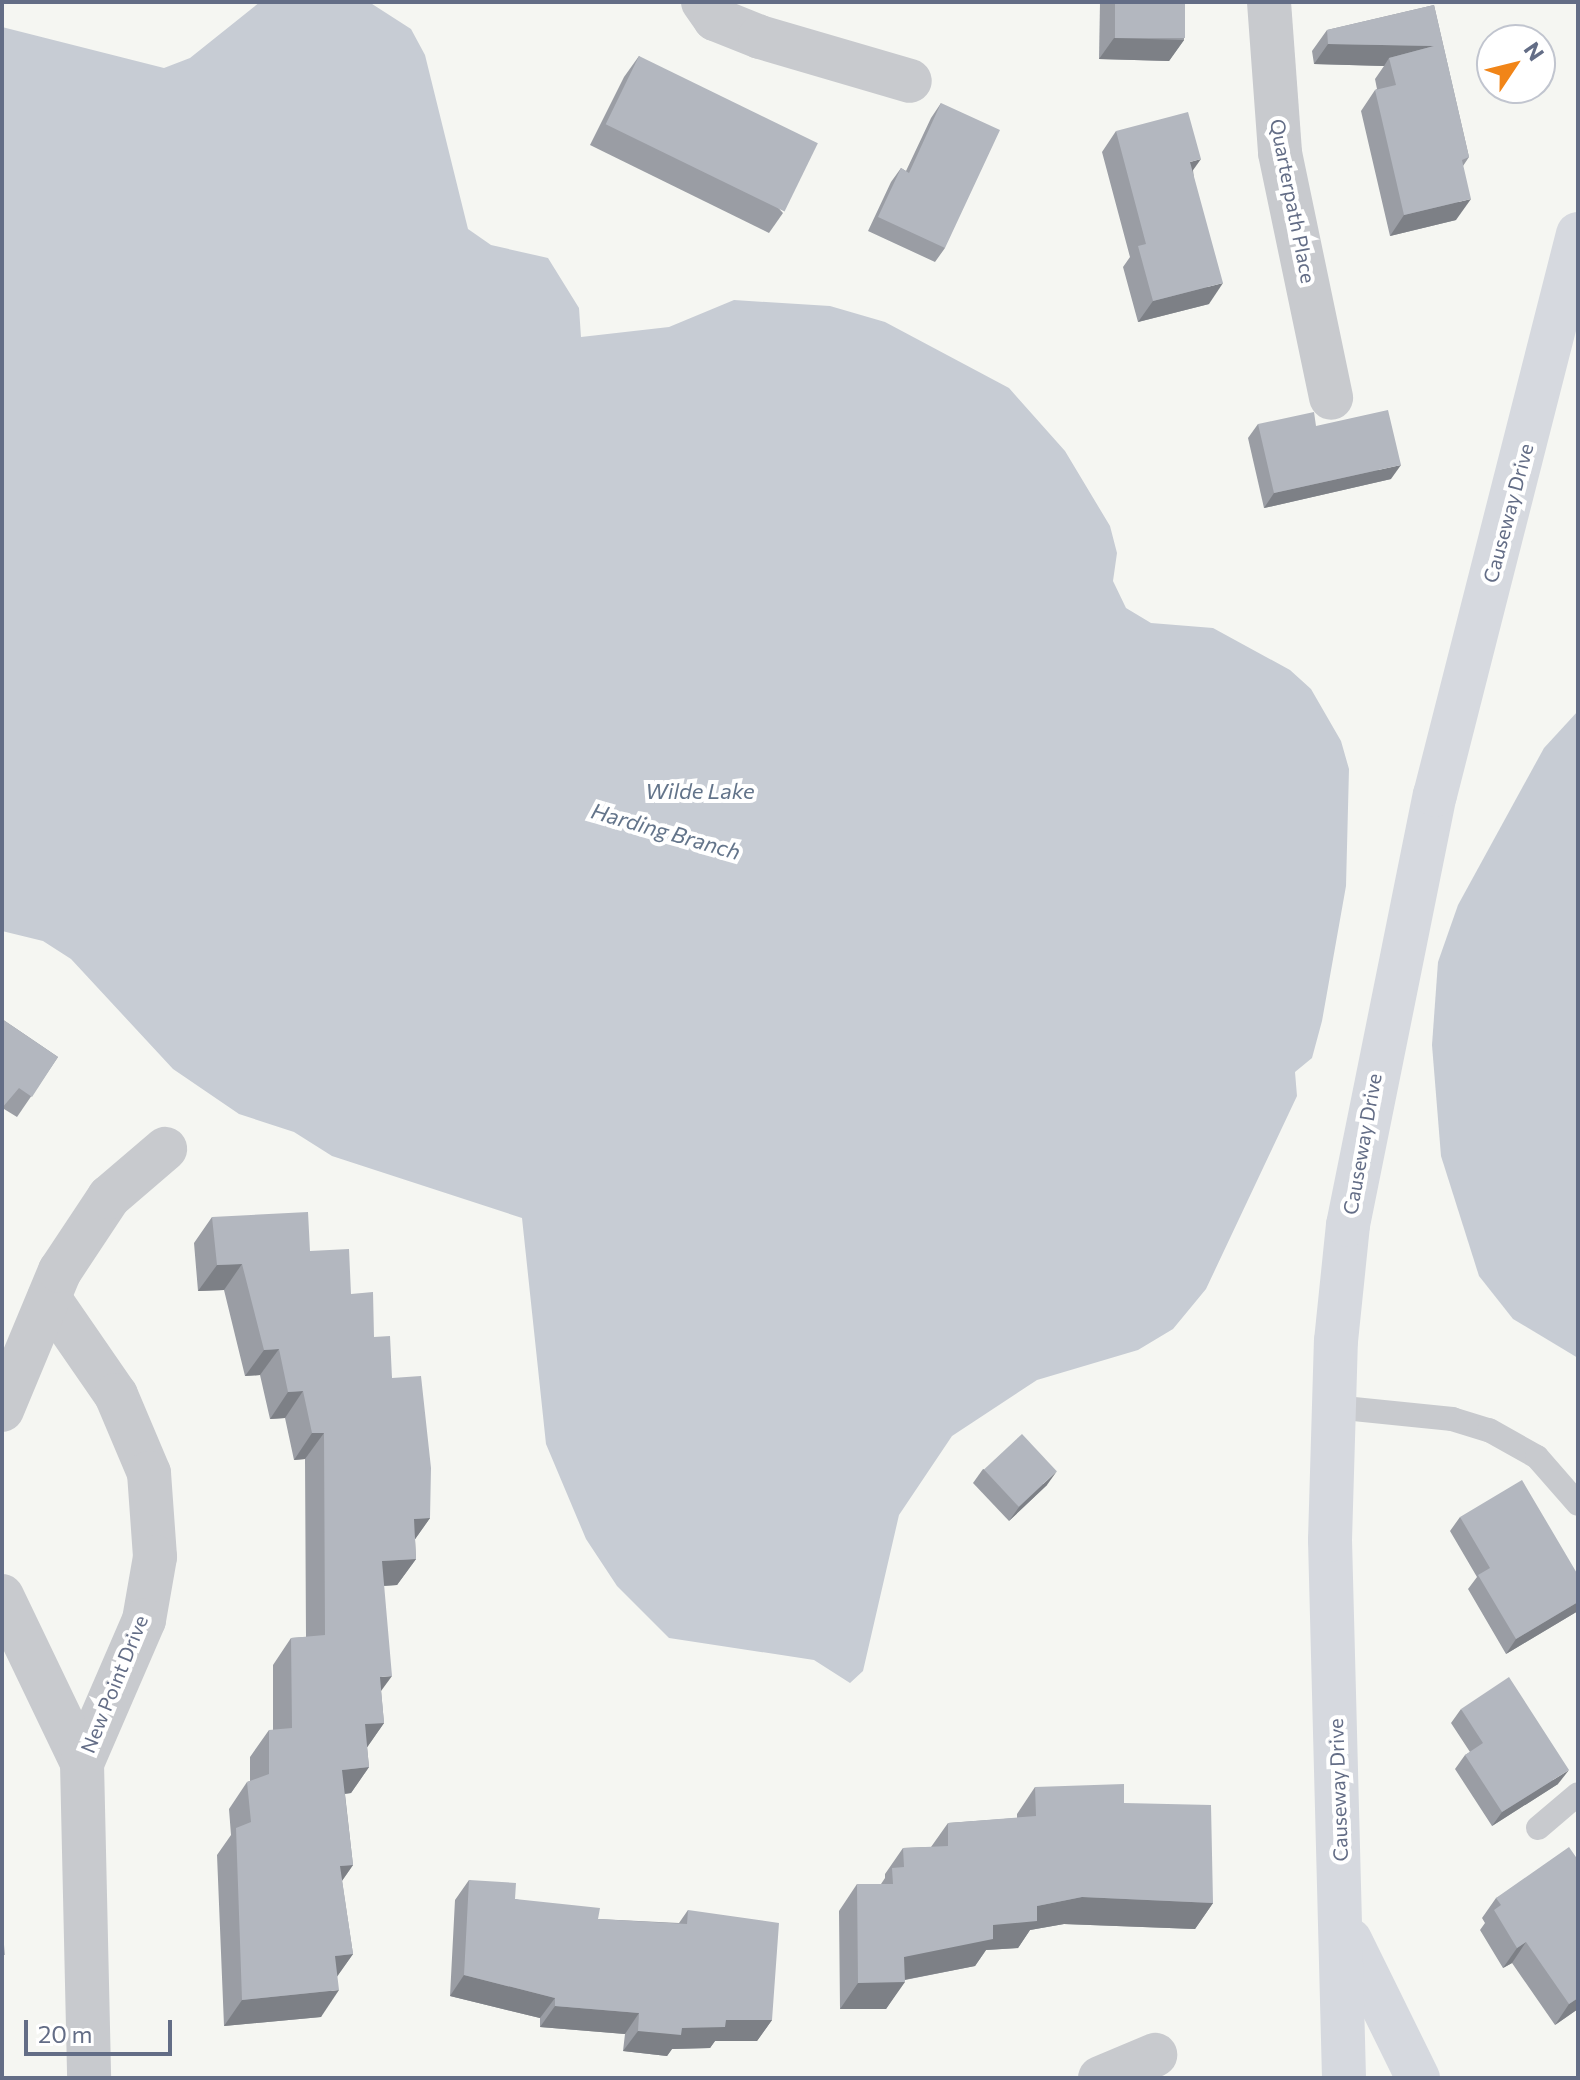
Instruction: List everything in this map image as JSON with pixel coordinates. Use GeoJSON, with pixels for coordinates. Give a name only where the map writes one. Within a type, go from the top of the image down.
{"type":"FeatureCollection","features":[{"type":"Feature","properties":{"kind":"street"},"geometry":{"type":"LineString","coordinates":[[703,2],[715,19],[760,37],[910,81]]}},
{"type":"Feature","properties":{"kind":"street","name":"Quarterpath Place"},"geometry":{"type":"LineString","coordinates":[[1269,2],[1280,153],[1331,398]]}},
{"type":"Feature","properties":{"kind":"street","name":"Causeway Drive"},"geometry":{"type":"LineString","coordinates":[[1344,2078],[1343,1925],[1330,1540],[1334,1407],[1348,1225],[1374,1072],[1435,795],[1578,234]]}},
{"type":"Feature","properties":{"kind":"street"},"geometry":{"type":"LineString","coordinates":[[2,1410],[49,1298],[109,1197],[165,1149]]}},
{"type":"Feature","properties":{"kind":"street","name":"New Point Drive"},"geometry":{"type":"LineString","coordinates":[[49,1298],[116,1395],[149,1473],[155,1557],[144,1620],[82,1763]]}},
{"type":"Feature","properties":{"kind":"street","name":"New Point Drive"},"geometry":{"type":"LineString","coordinates":[[2,1596],[82,1763],[89,2078]]}},
{"type":"Feature","properties":{"kind":"street"},"geometry":{"type":"LineString","coordinates":[[1343,1925],[1418,2078]]}},
{"type":"Feature","properties":{"kind":"street"},"geometry":{"type":"LineString","coordinates":[[1100,2078],[1155,2055]]}},
{"type":"Feature","properties":{"kind":"lane"},"geometry":{"type":"LineString","coordinates":[[1334,1407],[1452,1419],[1489,1430],[1537,1457],[1578,1504]]}},
{"type":"Feature","properties":{"kind":"lane"},"geometry":{"type":"LineString","coordinates":[[1538,1828],[1578,1794]]}},
{"type":"Feature","properties":{"kind":"water","name":"Wilde Lake"},"geometry":{"type":"Polygon","coordinates":[[[260,2],[369,2],[411,29],[425,55],[468,229],[491,245],[548,258],[579,308],[581,337],[669,327],[734,300],[830,306],[885,322],[1009,388],[1065,451],[1110,526],[1117,553],[1113,581],[1126,608],[1151,623],[1213,628],[1290,670],[1311,689],[1341,741],[1349,769],[1346,886],[1322,1021],[1312,1058],[1295,1072],[1297,1096],[1206,1289],[1173,1329],[1138,1350],[1037,1380],[952,1436],[899,1515],[863,1671],[850,1683],[814,1660],[669,1638],[617,1586],[586,1539],[546,1444],[522,1218],[332,1156],[294,1132],[239,1114],[173,1069],[71,959],[43,941],[2,931],[2,27],[164,68],[190,58],[260,2]]]}},
{"type":"Feature","properties":{"kind":"water"},"geometry":{"type":"Polygon","coordinates":[[[1578,711],[1578,1358],[1513,1319],[1479,1276],[1441,1156],[1432,1045],[1438,962],[1458,905],[1544,748],[1578,711]]]}},
{"type":"Feature","properties":{"kind":"building"},"geometry":{"type":"Polygon","coordinates":[[[1115,2],[1185,2],[1185,38],[1115,38],[1115,2]]]}},
{"type":"Feature","properties":{"kind":"building"},"geometry":{"type":"Polygon","coordinates":[[[1434,5],[1469,157],[1462,160],[1471,199],[1404,215],[1375,90],[1396,85],[1389,58],[1434,46],[1328,44],[1327,30],[1434,5]]]}},
{"type":"Feature","properties":{"kind":"building"},"geometry":{"type":"Polygon","coordinates":[[[639,56],[818,143],[785,212],[606,124],[639,56]]]}},
{"type":"Feature","properties":{"kind":"building"},"geometry":{"type":"Polygon","coordinates":[[[941,103],[1000,130],[945,248],[878,217],[901,168],[909,173],[941,103]]]}},
{"type":"Feature","properties":{"kind":"building"},"geometry":{"type":"Polygon","coordinates":[[[1188,112],[1201,159],[1190,162],[1223,283],[1153,301],[1138,246],[1146,244],[1116,131],[1188,112]]]}},
{"type":"Feature","properties":{"kind":"building"},"geometry":{"type":"Polygon","coordinates":[[[1388,410],[1401,465],[1274,493],[1258,424],[1314,412],[1316,426],[1388,410]]]}},
{"type":"Feature","properties":{"kind":"building"},"geometry":{"type":"Polygon","coordinates":[[[2,1019],[58,1057],[32,1097],[19,1088],[2,1108],[2,1019]]]}},
{"type":"Feature","properties":{"kind":"building"},"geometry":{"type":"Polygon","coordinates":[[[308,1212],[310,1251],[349,1249],[351,1294],[373,1292],[374,1337],[390,1336],[392,1378],[421,1376],[431,1468],[430,1518],[414,1519],[416,1559],[382,1561],[392,1676],[380,1677],[384,1723],[365,1724],[369,1767],[342,1770],[353,1865],[340,1866],[353,1954],[335,1956],[339,1990],[242,2000],[236,1828],[251,1822],[247,1782],[269,1774],[269,1730],[292,1728],[291,1638],[325,1635],[324,1433],[312,1433],[303,1391],[288,1392],[279,1349],[264,1350],[242,1264],[217,1265],[212,1217],[308,1212]]]}},
{"type":"Feature","properties":{"kind":"building"},"geometry":{"type":"Polygon","coordinates":[[[1022,1434],[1057,1471],[1019,1507],[984,1469],[1022,1434]]]}},
{"type":"Feature","properties":{"kind":"building"},"geometry":{"type":"Polygon","coordinates":[[[1522,1480],[1578,1575],[1578,1602],[1516,1639],[1478,1575],[1490,1568],[1460,1517],[1522,1480]]]}},
{"type":"Feature","properties":{"kind":"building"},"geometry":{"type":"Polygon","coordinates":[[[1509,1677],[1569,1770],[1502,1812],[1465,1755],[1483,1743],[1461,1709],[1509,1677]]]}},
{"type":"Feature","properties":{"kind":"building"},"geometry":{"type":"Polygon","coordinates":[[[1124,1784],[1124,1803],[1211,1805],[1213,1903],[1082,1897],[1037,1906],[1037,1921],[993,1925],[993,1939],[904,1957],[905,1982],[858,1983],[857,1884],[893,1884],[892,1868],[904,1867],[903,1848],[948,1846],[948,1823],[1036,1816],[1035,1787],[1124,1784]]]}},
{"type":"Feature","properties":{"kind":"building"},"geometry":{"type":"Polygon","coordinates":[[[1569,1847],[1578,1860],[1578,1998],[1569,2004],[1526,1942],[1517,1948],[1494,1910],[1501,1905],[1496,1898],[1569,1847]]]}},
{"type":"Feature","properties":{"kind":"building"},"geometry":{"type":"Polygon","coordinates":[[[469,1880],[516,1883],[515,1899],[600,1908],[598,1919],[687,1924],[688,1910],[779,1923],[772,2020],[726,2020],[725,2027],[682,2028],[681,2035],[638,2031],[639,2013],[555,2006],[555,1998],[464,1975],[469,1880]]]}},
{"type":"Feature","properties":{"kind":"building"},"geometry":{"type":"Polygon","coordinates":[[[2,1925],[5,1955],[2,1955],[2,1925]]]}},
{"type":"Feature","properties":{"kind":"water label","name":"Harding Branch"},"geometry":{"type":"Point","coordinates":[666,831]}}]}
